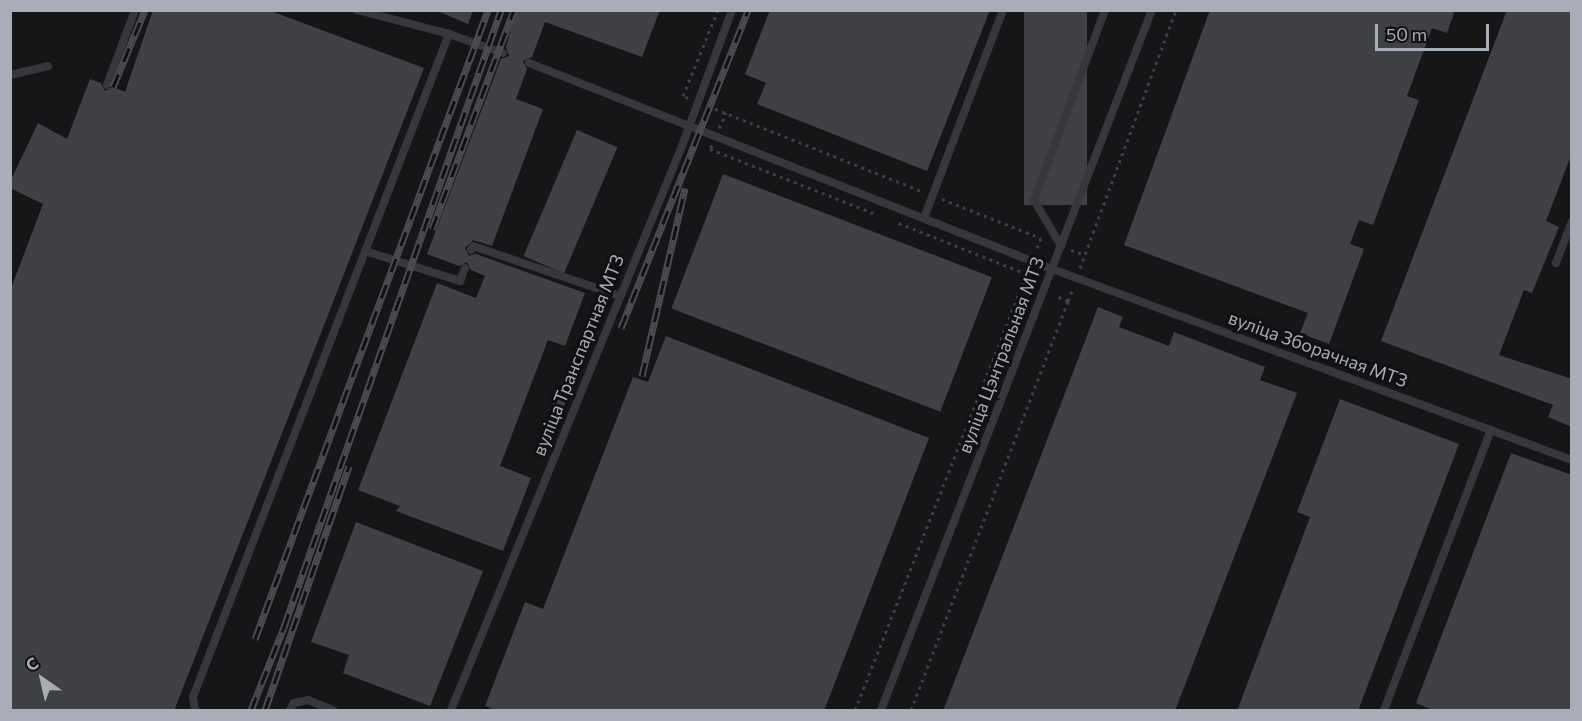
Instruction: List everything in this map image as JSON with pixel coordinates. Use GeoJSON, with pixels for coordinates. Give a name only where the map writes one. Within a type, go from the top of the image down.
{"type":"FeatureCollection","features":[{"type":"Feature","properties":{"kind":"lane"},"geometry":{"type":"LineString","coordinates":[[107,85],[135,10]]}},
{"type":"Feature","properties":{"kind":"lane"},"geometry":{"type":"LineString","coordinates":[[357,10],[449,34],[503,53]]}},
{"type":"Feature","properties":{"kind":"lane","name":"вуліца Транспартная МТЗ"},"geometry":{"type":"LineString","coordinates":[[451,711],[689,125],[732,10]]}},
{"type":"Feature","properties":{"kind":"lane"},"geometry":{"type":"LineString","coordinates":[[924,218],[1003,10]]}},
{"type":"Feature","properties":{"kind":"lane"},"geometry":{"type":"LineString","coordinates":[[1061,246],[1034,200],[1105,10]]}},
{"type":"Feature","properties":{"kind":"lane","name":"вуліца Цэнтральная МТЗ"},"geometry":{"type":"LineString","coordinates":[[880,711],[1152,10]]}},
{"type":"Feature","properties":{"kind":"lane"},"geometry":{"type":"LineString","coordinates":[[195,711],[193,697],[449,34]]}},
{"type":"Feature","properties":{"kind":"lane","name":"вуліца Зборачная МТЗ"},"geometry":{"type":"LineString","coordinates":[[529,63],[1052,269],[1572,460]]}},
{"type":"Feature","properties":{"kind":"lane"},"geometry":{"type":"LineString","coordinates":[[10,75],[48,66]]}},
{"type":"Feature","properties":{"kind":"lane"},"geometry":{"type":"LineString","coordinates":[[1556,263],[1572,221]]}},
{"type":"Feature","properties":{"kind":"lane"},"geometry":{"type":"LineString","coordinates":[[471,250],[473,246],[620,296]]}},
{"type":"Feature","properties":{"kind":"lane"},"geometry":{"type":"LineString","coordinates":[[365,251],[460,281],[465,268]]}},
{"type":"Feature","properties":{"kind":"lane"},"geometry":{"type":"LineString","coordinates":[[1384,711],[1491,430]]}},
{"type":"Feature","properties":{"kind":"lane"},"geometry":{"type":"LineString","coordinates":[[290,711],[294,703],[308,700],[333,711]]}},
{"type":"Feature","properties":{"kind":"path"},"geometry":{"type":"LineString","coordinates":[[911,711],[1077,278],[1176,10]]}},
{"type":"Feature","properties":{"kind":"path"},"geometry":{"type":"LineString","coordinates":[[855,711],[1041,238],[726,113],[710,149],[879,215]]}},
{"type":"Feature","properties":{"kind":"path"},"geometry":{"type":"LineString","coordinates":[[890,219],[1027,274]]}},
{"type":"Feature","properties":{"kind":"path"},"geometry":{"type":"LineString","coordinates":[[1023,283],[1068,301]]}},
{"type":"Feature","properties":{"kind":"building"},"geometry":{"type":"Polygon","coordinates":[[[153,10],[268,10],[424,68],[174,711],[10,711],[10,291],[43,204],[10,188],[10,182],[38,123],[67,139],[90,79],[101,83],[105,91],[113,87],[125,92],[153,10]]]}},
{"type":"Feature","properties":{"kind":"building"},"geometry":{"type":"Polygon","coordinates":[[[435,10],[473,10],[468,24],[435,10]]]}},
{"type":"Feature","properties":{"kind":"building"},"geometry":{"type":"Polygon","coordinates":[[[516,10],[660,10],[642,57],[545,22],[532,57],[523,61],[527,69],[516,99],[543,109],[492,246],[473,240],[465,248],[469,256],[476,254],[585,293],[565,346],[548,340],[500,466],[531,478],[503,551],[396,511],[400,506],[358,490],[437,283],[476,298],[485,276],[471,270],[467,262],[459,266],[427,254],[501,59],[509,56],[506,47],[516,10]]]}},
{"type":"Feature","properties":{"kind":"building"},"geometry":{"type":"Polygon","coordinates":[[[770,10],[990,10],[927,171],[757,104],[766,83],[745,74],[770,10]]]}},
{"type":"Feature","properties":{"kind":"building"},"geometry":{"type":"Polygon","coordinates":[[[1024,10],[1087,10],[1087,205],[1024,205],[1024,10]]]}},
{"type":"Feature","properties":{"kind":"building"},"geometry":{"type":"Polygon","coordinates":[[[1210,10],[1455,10],[1447,33],[1432,28],[1407,96],[1419,100],[1373,225],[1359,220],[1350,244],[1364,249],[1329,344],[1300,333],[1308,313],[1124,245],[1210,10]]]}},
{"type":"Feature","properties":{"kind":"building"},"geometry":{"type":"Polygon","coordinates":[[[1507,10],[1572,10],[1572,153],[1546,221],[1559,227],[1532,293],[1524,290],[1499,355],[1572,379],[1572,427],[1548,417],[1553,405],[1381,341],[1507,10]]]}},
{"type":"Feature","properties":{"kind":"building"},"geometry":{"type":"Polygon","coordinates":[[[577,130],[618,147],[564,273],[523,256],[577,130]]]}},
{"type":"Feature","properties":{"kind":"building"},"geometry":{"type":"Polygon","coordinates":[[[723,174],[992,277],[940,412],[671,308],[723,174]]]}},
{"type":"Feature","properties":{"kind":"building"},"geometry":{"type":"Polygon","coordinates":[[[1098,307],[1123,317],[1119,327],[1169,346],[1174,332],[1265,367],[1260,380],[1297,393],[1175,711],[943,711],[1098,307]]]}},
{"type":"Feature","properties":{"kind":"building"},"geometry":{"type":"Polygon","coordinates":[[[666,336],[929,438],[824,711],[498,711],[485,706],[525,602],[543,609],[633,377],[648,382],[666,336]]]}},
{"type":"Feature","properties":{"kind":"building"},"geometry":{"type":"Polygon","coordinates":[[[564,377],[574,381],[550,440],[540,436],[564,377]]]}},
{"type":"Feature","properties":{"kind":"building"},"geometry":{"type":"Polygon","coordinates":[[[1340,399],[1459,444],[1358,711],[1237,711],[1310,517],[1297,512],[1340,399]]]}},
{"type":"Feature","properties":{"kind":"building"},"geometry":{"type":"Polygon","coordinates":[[[1511,453],[1572,475],[1572,711],[1435,711],[1416,703],[1511,453]]]}},
{"type":"Feature","properties":{"kind":"building"},"geometry":{"type":"Polygon","coordinates":[[[356,522],[483,571],[430,706],[343,673],[349,655],[311,642],[356,522]]]}},
{"type":"Feature","properties":{"kind":"railway"},"geometry":{"type":"LineString","coordinates":[[113,87],[145,10]]}},
{"type":"Feature","properties":{"kind":"railway"},"geometry":{"type":"LineString","coordinates":[[255,639],[488,10]]}},
{"type":"Feature","properties":{"kind":"railway"},"geometry":{"type":"LineString","coordinates":[[251,710],[284,627],[501,10]]}},
{"type":"Feature","properties":{"kind":"railway"},"geometry":{"type":"LineString","coordinates":[[432,229],[514,10]]}},
{"type":"Feature","properties":{"kind":"railway"},"geometry":{"type":"LineString","coordinates":[[621,328],[748,10]]}},
{"type":"Feature","properties":{"kind":"railway"},"geometry":{"type":"LineString","coordinates":[[642,376],[685,188]]}},
{"type":"Feature","properties":{"kind":"railway"},"geometry":{"type":"LineString","coordinates":[[265,710],[349,466]]}}]}
